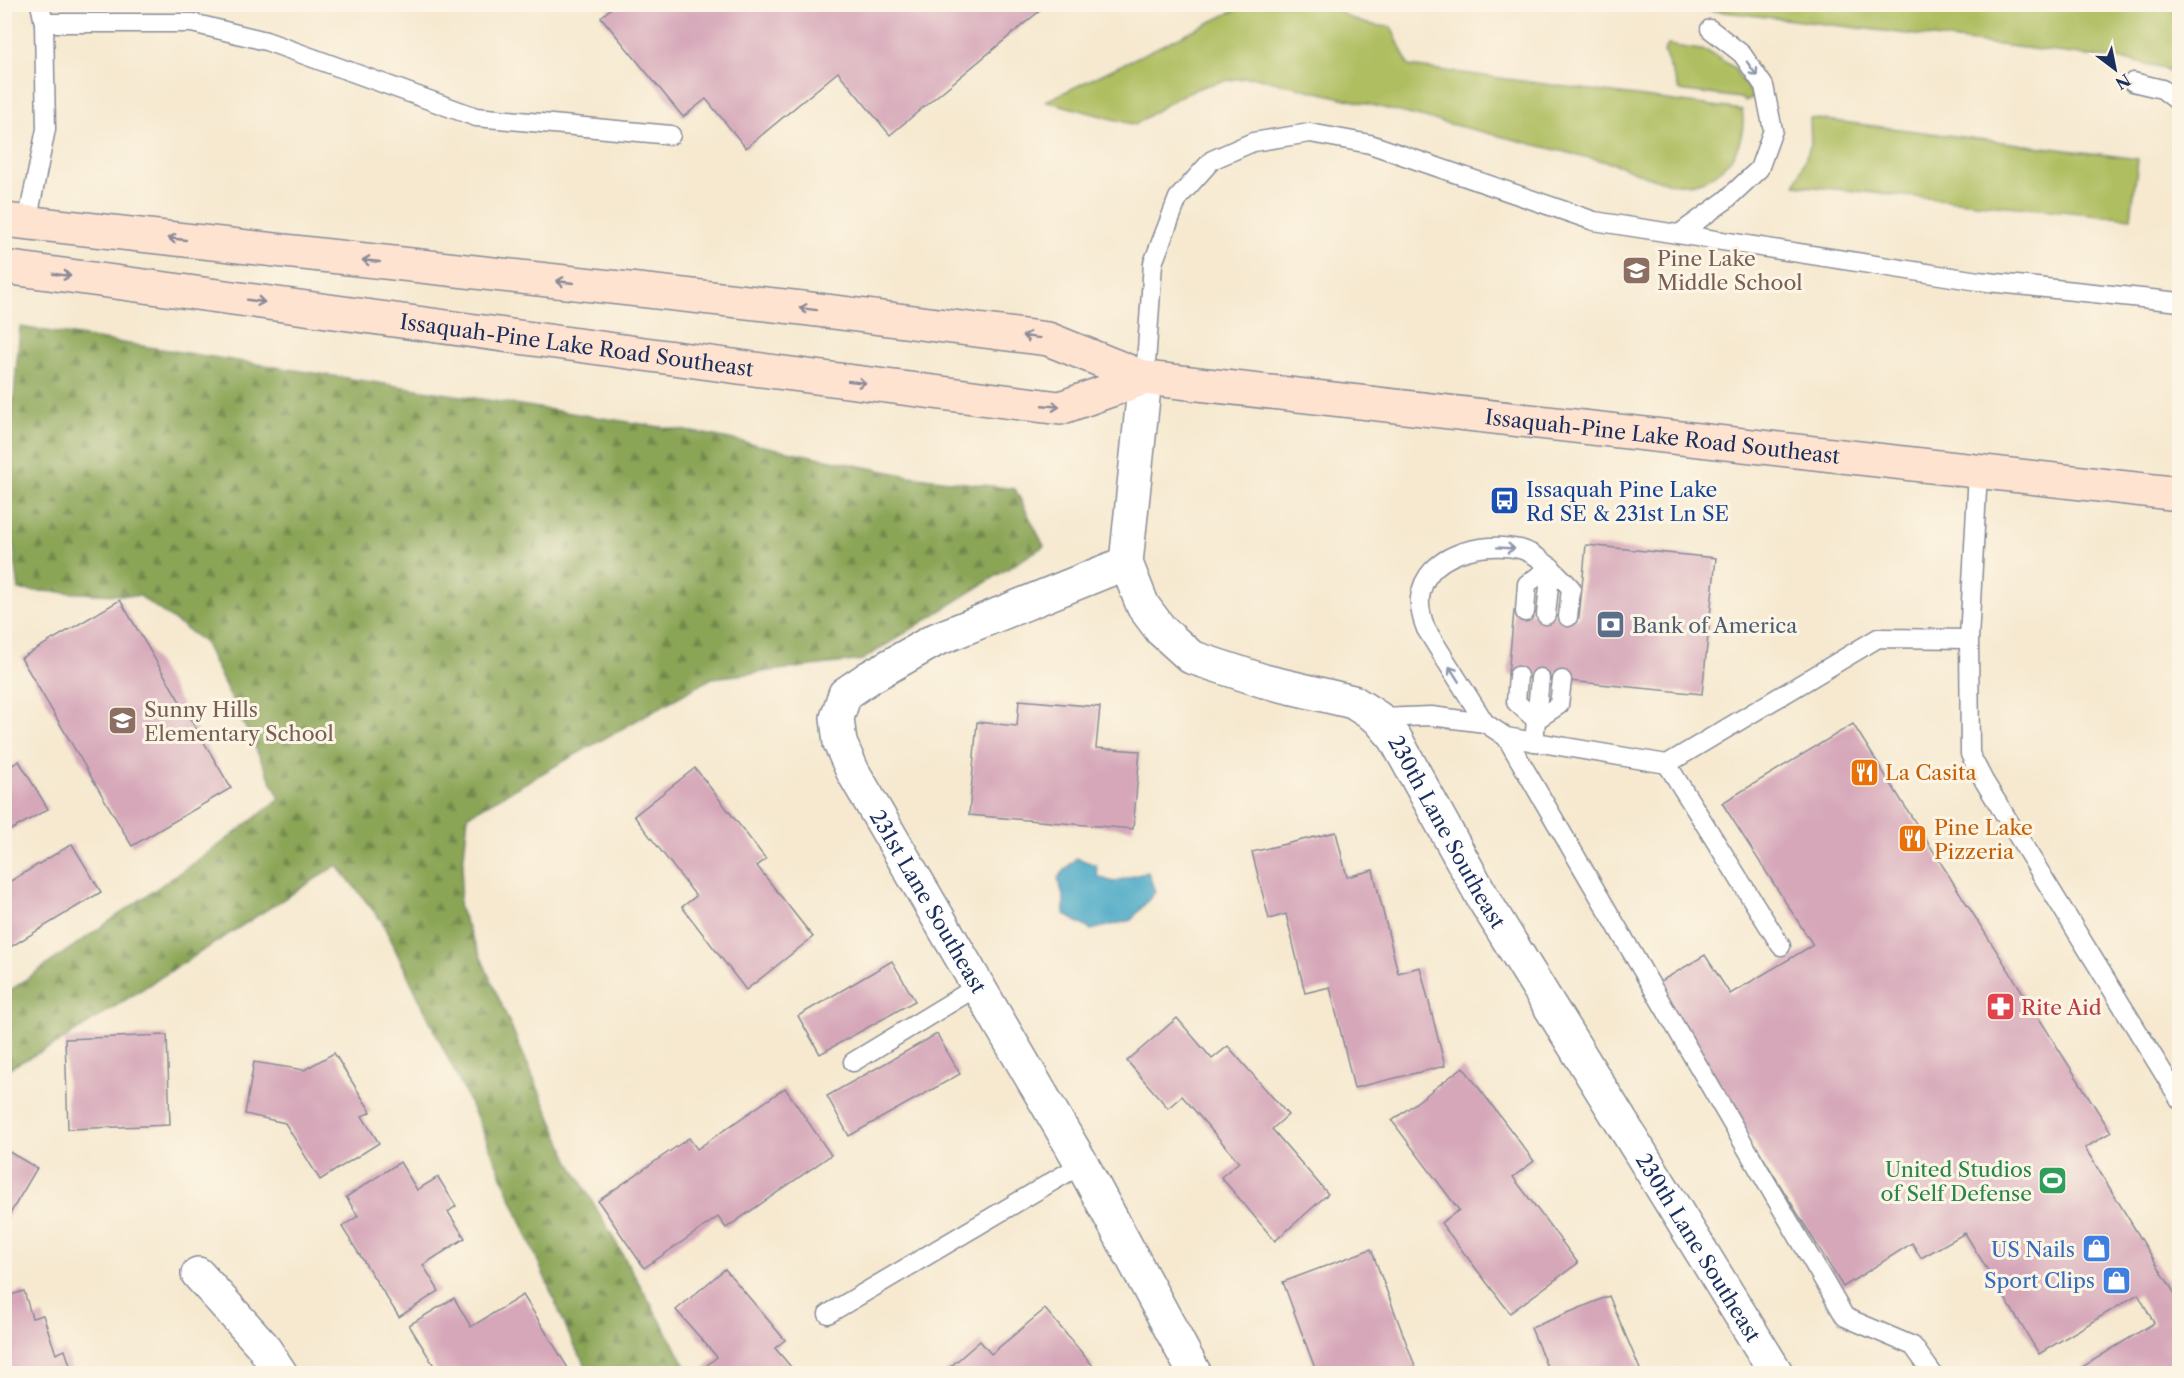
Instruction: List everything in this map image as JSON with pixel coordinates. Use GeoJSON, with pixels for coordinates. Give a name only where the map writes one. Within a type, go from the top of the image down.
{"type":"FeatureCollection","features":[{"type":"Feature","properties":{"kind":"main road","name":"Issaquah-Pine Lake Road Southeast"},"geometry":{"type":"LineString","coordinates":[[16,221],[802,308],[1048,339],[1145,378],[2180,494]]}},
{"type":"Feature","properties":{"kind":"main road","name":"Issaquah-Pine Lake Road Southeast"},"geometry":{"type":"LineString","coordinates":[[4,267],[784,373],[1060,408],[1145,378]]}},
{"type":"Feature","properties":{"kind":"street","name":"230th Lane Southeast"},"geometry":{"type":"LineString","coordinates":[[1145,378],[1126,563],[1143,606],[1161,630],[1191,657],[1264,681],[1353,702],[1378,718],[1395,738],[1484,898],[1777,1374]]}},
{"type":"Feature","properties":{"kind":"street","name":"231st Lane Southeast"},"geometry":{"type":"LineString","coordinates":[[1126,563],[935,640],[870,676],[846,694],[837,718],[840,743],[853,772],[1082,1164],[1195,1374]]}},
{"type":"Feature","properties":{"kind":"street"},"geometry":{"type":"LineString","coordinates":[[198,1274],[262,1345],[281,1374]]}},
{"type":"Feature","properties":{"kind":"lane"},"geometry":{"type":"LineString","coordinates":[[16,221],[46,129],[44,23],[40,4]]}},
{"type":"Feature","properties":{"kind":"lane"},"geometry":{"type":"LineString","coordinates":[[44,23],[192,23],[266,41],[476,117],[671,135]]}},
{"type":"Feature","properties":{"kind":"lane"},"geometry":{"type":"LineString","coordinates":[[1679,234],[1726,200],[1759,169],[1773,130],[1764,86],[1742,54],[1710,29]]}},
{"type":"Feature","properties":{"kind":"lane"},"geometry":{"type":"LineString","coordinates":[[2133,82],[2162,89],[2180,103]]}},
{"type":"Feature","properties":{"kind":"lane"},"geometry":{"type":"LineString","coordinates":[[1145,378],[1153,263],[1178,198],[1212,160],[1253,142],[1310,133],[1370,144],[1594,221],[1978,281],[2180,302]]}},
{"type":"Feature","properties":{"kind":"lane"},"geometry":{"type":"LineString","coordinates":[[1978,472],[1969,639],[1970,754],[1984,781],[2180,1100]]}},
{"type":"Feature","properties":{"kind":"lane"},"geometry":{"type":"LineString","coordinates":[[1568,617],[1571,588],[1551,567],[1522,549],[1499,547],[1475,549],[1456,554],[1440,564],[1426,579],[1420,596],[1420,613],[1426,629],[1485,723],[1506,737],[1667,764],[1878,638],[1969,639]]}},
{"type":"Feature","properties":{"kind":"lane"},"geometry":{"type":"LineString","coordinates":[[1525,612],[1527,584],[1551,567]]}},
{"type":"Feature","properties":{"kind":"lane"},"geometry":{"type":"LineString","coordinates":[[1546,615],[1551,567]]}},
{"type":"Feature","properties":{"kind":"lane"},"geometry":{"type":"LineString","coordinates":[[1518,676],[1516,702],[1536,720]]}},
{"type":"Feature","properties":{"kind":"lane"},"geometry":{"type":"LineString","coordinates":[[1534,742],[1540,678]]}},
{"type":"Feature","properties":{"kind":"lane"},"geometry":{"type":"LineString","coordinates":[[1536,720],[1559,705],[1562,680]]}},
{"type":"Feature","properties":{"kind":"lane"},"geometry":{"type":"LineString","coordinates":[[1378,718],[1431,716],[1485,723]]}},
{"type":"Feature","properties":{"kind":"lane"},"geometry":{"type":"LineString","coordinates":[[1506,737],[1845,1317],[1913,1346],[1933,1374]]}},
{"type":"Feature","properties":{"kind":"lane"},"geometry":{"type":"LineString","coordinates":[[1667,764],[1781,946]]}},
{"type":"Feature","properties":{"kind":"lane"},"geometry":{"type":"LineString","coordinates":[[853,1062],[978,986]]}},
{"type":"Feature","properties":{"kind":"lane"},"geometry":{"type":"LineString","coordinates":[[828,1314],[1082,1164]]}},
{"type":"Feature","properties":{"kind":"green space"},"geometry":{"type":"Polygon","coordinates":[[[1330,4],[1359,22],[1391,27],[1409,66],[1742,110],[1741,138],[1736,151],[1718,172],[1693,183],[1678,184],[1654,179],[1615,164],[1255,77],[1220,82],[1191,91],[1164,105],[1135,125],[1046,101],[1246,5],[1330,4]]]}},
{"type":"Feature","properties":{"kind":"green space"},"geometry":{"type":"Polygon","coordinates":[[[1667,5],[2179,5],[2179,78],[2160,67],[2132,61],[1667,5]]]}},
{"type":"Feature","properties":{"kind":"green space"},"geometry":{"type":"Polygon","coordinates":[[[1668,45],[1707,51],[1733,67],[1754,97],[1745,101],[1740,98],[1679,90],[1664,52],[1668,45]]]}},
{"type":"Feature","properties":{"kind":"green space"},"geometry":{"type":"Polygon","coordinates":[[[1810,118],[2138,159],[2131,218],[1795,185],[1811,144],[1810,118]]]}},
{"type":"Feature","properties":{"kind":"green space"},"geometry":{"type":"Polygon","coordinates":[[[20,327],[705,434],[909,476],[1015,489],[1044,546],[862,660],[712,678],[468,815],[459,907],[570,1162],[690,1373],[590,1373],[573,1344],[479,1122],[381,920],[337,865],[56,1044],[5,1070],[5,994],[222,843],[280,799],[204,642],[140,596],[19,590],[6,488],[20,327]]]}},
{"type":"Feature","properties":{"kind":"water"},"geometry":{"type":"Polygon","coordinates":[[[1076,858],[1096,865],[1098,877],[1113,882],[1148,872],[1155,892],[1131,920],[1091,930],[1064,914],[1064,899],[1058,878],[1076,858]]]}},
{"type":"Feature","properties":{"kind":"building"},"geometry":{"type":"Polygon","coordinates":[[[616,4],[1048,4],[890,135],[838,72],[746,148],[706,99],[683,117],[601,17],[616,4]]]}},
{"type":"Feature","properties":{"kind":"building","name":"Bank of America"},"geometry":{"type":"Polygon","coordinates":[[[1586,545],[1716,558],[1702,694],[1508,675],[1514,611],[1579,618],[1586,545]]]}},
{"type":"Feature","properties":{"kind":"building"},"geometry":{"type":"Polygon","coordinates":[[[120,600],[231,788],[132,846],[21,658],[120,600]]]}},
{"type":"Feature","properties":{"kind":"building"},"geometry":{"type":"Polygon","coordinates":[[[1019,700],[1100,707],[1096,748],[1140,751],[1133,829],[969,815],[977,722],[1017,726],[1019,700]]]}},
{"type":"Feature","properties":{"kind":"building"},"geometry":{"type":"Polygon","coordinates":[[[1853,724],[2111,1132],[2085,1148],[2180,1302],[2180,1374],[2071,1374],[2154,1323],[2138,1294],[2039,1354],[1965,1233],[1921,1258],[1912,1243],[1843,1287],[1656,984],[1705,955],[1730,994],[1813,945],[1722,803],[1853,724]]]}},
{"type":"Feature","properties":{"kind":"building"},"geometry":{"type":"Polygon","coordinates":[[[19,761],[48,809],[4,834],[4,770],[19,761]]]}},
{"type":"Feature","properties":{"kind":"building"},"geometry":{"type":"Polygon","coordinates":[[[695,768],[766,859],[757,866],[813,937],[746,990],[682,907],[696,896],[634,816],[695,768]]]}},
{"type":"Feature","properties":{"kind":"building"},"geometry":{"type":"Polygon","coordinates":[[[1336,832],[1347,877],[1373,870],[1398,973],[1420,967],[1445,1066],[1354,1088],[1330,987],[1305,993],[1286,914],[1269,919],[1252,852],[1336,832]]]}},
{"type":"Feature","properties":{"kind":"building"},"geometry":{"type":"Polygon","coordinates":[[[72,844],[101,892],[4,951],[4,885],[72,844]]]}},
{"type":"Feature","properties":{"kind":"building"},"geometry":{"type":"Polygon","coordinates":[[[892,961],[915,1001],[820,1054],[798,1016],[892,961]]]}},
{"type":"Feature","properties":{"kind":"building"},"geometry":{"type":"Polygon","coordinates":[[[1177,1018],[1212,1059],[1228,1046],[1288,1115],[1272,1129],[1328,1194],[1275,1241],[1221,1177],[1239,1162],[1182,1096],[1168,1108],[1127,1061],[1177,1018]]]}},
{"type":"Feature","properties":{"kind":"building"},"geometry":{"type":"Polygon","coordinates":[[[937,1034],[960,1074],[849,1136],[827,1096],[937,1034]]]}},
{"type":"Feature","properties":{"kind":"building"},"geometry":{"type":"Polygon","coordinates":[[[167,1035],[170,1125],[68,1129],[65,1039],[167,1035]]]}},
{"type":"Feature","properties":{"kind":"building"},"geometry":{"type":"Polygon","coordinates":[[[334,1053],[371,1112],[362,1116],[379,1143],[320,1180],[285,1123],[245,1114],[254,1062],[304,1070],[334,1053]]]}},
{"type":"Feature","properties":{"kind":"building"},"geometry":{"type":"Polygon","coordinates":[[[1463,1067],[1534,1161],[1513,1177],[1578,1263],[1510,1313],[1441,1223],[1459,1210],[1392,1121],[1463,1067]]]}},
{"type":"Feature","properties":{"kind":"building"},"geometry":{"type":"Polygon","coordinates":[[[785,1088],[831,1155],[726,1228],[718,1217],[644,1268],[598,1201],[689,1138],[697,1149],[785,1088]]]}},
{"type":"Feature","properties":{"kind":"building"},"geometry":{"type":"Polygon","coordinates":[[[4,1149],[37,1168],[4,1224],[4,1149]]]}},
{"type":"Feature","properties":{"kind":"building"},"geometry":{"type":"Polygon","coordinates":[[[400,1162],[417,1190],[438,1177],[456,1206],[448,1212],[465,1238],[423,1265],[439,1291],[399,1317],[342,1227],[358,1216],[346,1197],[400,1162]]]}},
{"type":"Feature","properties":{"kind":"building"},"geometry":{"type":"Polygon","coordinates":[[[1371,1249],[1418,1374],[1317,1374],[1283,1282],[1371,1249]]]}},
{"type":"Feature","properties":{"kind":"building"},"geometry":{"type":"Polygon","coordinates":[[[725,1269],[785,1340],[775,1348],[797,1374],[699,1372],[717,1357],[676,1310],[725,1269]]]}},
{"type":"Feature","properties":{"kind":"building"},"geometry":{"type":"Polygon","coordinates":[[[24,1291],[32,1318],[43,1315],[56,1354],[65,1350],[73,1374],[4,1374],[4,1297],[24,1291]]]}},
{"type":"Feature","properties":{"kind":"building"},"geometry":{"type":"Polygon","coordinates":[[[523,1295],[568,1368],[559,1374],[439,1374],[409,1325],[454,1298],[471,1327],[523,1295]]]}},
{"type":"Feature","properties":{"kind":"building"},"geometry":{"type":"Polygon","coordinates":[[[1609,1296],[1642,1374],[1550,1374],[1531,1328],[1609,1296]]]}},
{"type":"Feature","properties":{"kind":"building"},"geometry":{"type":"Polygon","coordinates":[[[1045,1309],[1093,1366],[1084,1374],[942,1374],[980,1341],[991,1354],[1045,1309]]]}},
{"type":"Feature","properties":{"kind":"place","name":"Pine Lake Middle School"},"geometry":{"type":"Point","coordinates":[1636,270]}},
{"type":"Feature","properties":{"kind":"place","name":"Issaquah Pine Lake Rd SE & 231st Ln SE"},"geometry":{"type":"Point","coordinates":[1505,501]}},
{"type":"Feature","properties":{"kind":"place","name":"Bank of America"},"geometry":{"type":"Point","coordinates":[1611,625]}},
{"type":"Feature","properties":{"kind":"place","name":"Sunny Hills Elementary School"},"geometry":{"type":"Point","coordinates":[123,721]}},
{"type":"Feature","properties":{"kind":"place","name":"La Casita"},"geometry":{"type":"Point","coordinates":[1864,772]}},
{"type":"Feature","properties":{"kind":"place","name":"Pine Lake Pizzeria"},"geometry":{"type":"Point","coordinates":[1913,839]}},
{"type":"Feature","properties":{"kind":"place","name":"Rite Aid"},"geometry":{"type":"Point","coordinates":[2000,1007]}},
{"type":"Feature","properties":{"kind":"place","name":"United Studios of Self Defense"},"geometry":{"type":"Point","coordinates":[2053,1181]}},
{"type":"Feature","properties":{"kind":"place","name":"US Nails"},"geometry":{"type":"Point","coordinates":[2096,1249]}},
{"type":"Feature","properties":{"kind":"place","name":"Sport Clips"},"geometry":{"type":"Point","coordinates":[2116,1280]}}]}
